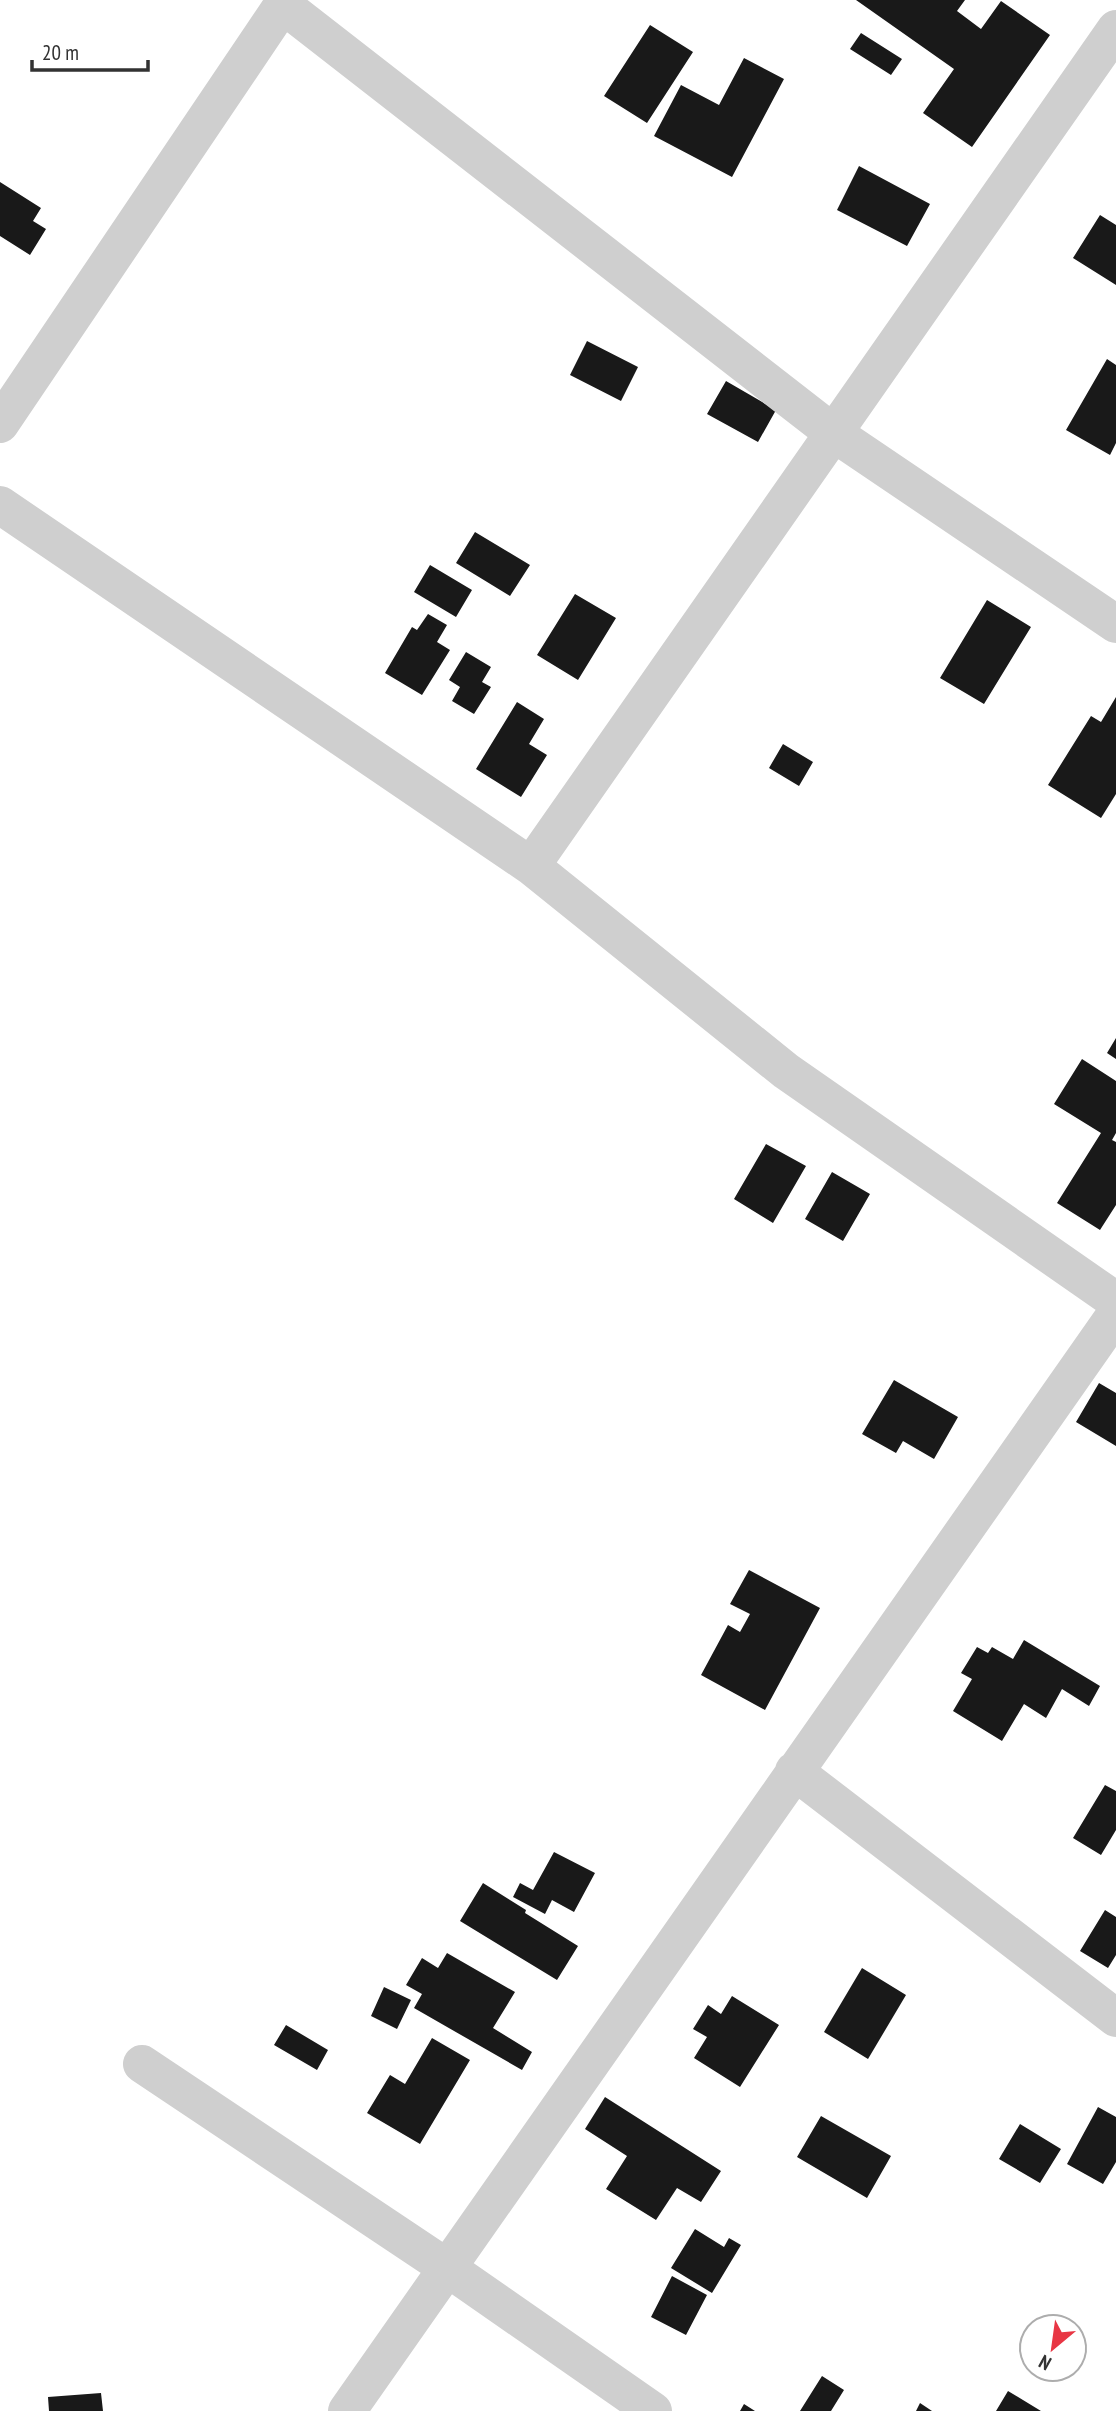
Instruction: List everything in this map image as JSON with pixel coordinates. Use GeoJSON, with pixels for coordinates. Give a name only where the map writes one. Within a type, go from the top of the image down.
{"type":"FeatureCollection","features":[{"type":"Feature","properties":{"kind":"street"},"geometry":{"type":"LineString","coordinates":[[0,424],[285,2],[832,432],[1116,624]]}},
{"type":"Feature","properties":{"kind":"street"},"geometry":{"type":"LineString","coordinates":[[531,866],[1116,29]]}},
{"type":"Feature","properties":{"kind":"street"},"geometry":{"type":"LineString","coordinates":[[0,505],[531,866],[786,1071],[1116,1301]]}},
{"type":"Feature","properties":{"kind":"street"},"geometry":{"type":"LineString","coordinates":[[347,2411],[1116,1314]]}},
{"type":"Feature","properties":{"kind":"street"},"geometry":{"type":"LineString","coordinates":[[794,1771],[1116,2018]]}},
{"type":"Feature","properties":{"kind":"street"},"geometry":{"type":"LineString","coordinates":[[142,2064],[446,2267],[653,2411]]}},
{"type":"Feature","properties":{"kind":"building"},"geometry":{"type":"Polygon","coordinates":[[[856,0],[965,0],[957,11],[981,29],[1001,1],[1050,35],[972,147],[923,113],[954,69],[856,0]]]}},
{"type":"Feature","properties":{"kind":"building"},"geometry":{"type":"Polygon","coordinates":[[[650,25],[693,52],[647,123],[604,96],[650,25]]]}},
{"type":"Feature","properties":{"kind":"building"},"geometry":{"type":"Polygon","coordinates":[[[861,33],[902,59],[891,75],[850,49],[861,33]]]}},
{"type":"Feature","properties":{"kind":"building"},"geometry":{"type":"Polygon","coordinates":[[[744,58],[784,79],[732,177],[654,136],[681,85],[719,105],[744,58]]]}},
{"type":"Feature","properties":{"kind":"building"},"geometry":{"type":"Polygon","coordinates":[[[859,166],[930,204],[907,246],[837,210],[859,166]]]}},
{"type":"Feature","properties":{"kind":"building"},"geometry":{"type":"Polygon","coordinates":[[[0,182],[41,208],[33,221],[46,229],[30,255],[0,236],[0,182]]]}},
{"type":"Feature","properties":{"kind":"building"},"geometry":{"type":"Polygon","coordinates":[[[1100,215],[1116,225],[1116,285],[1073,258],[1100,215]]]}},
{"type":"Feature","properties":{"kind":"building"},"geometry":{"type":"Polygon","coordinates":[[[587,341],[638,367],[621,401],[570,375],[587,341]]]}},
{"type":"Feature","properties":{"kind":"building"},"geometry":{"type":"Polygon","coordinates":[[[1107,359],[1116,365],[1116,443],[1110,455],[1066,430],[1107,359]]]}},
{"type":"Feature","properties":{"kind":"building"},"geometry":{"type":"Polygon","coordinates":[[[726,381],[776,410],[758,442],[707,414],[726,381]]]}},
{"type":"Feature","properties":{"kind":"building"},"geometry":{"type":"Polygon","coordinates":[[[475,532],[530,565],[510,596],[456,563],[475,532]]]}},
{"type":"Feature","properties":{"kind":"building"},"geometry":{"type":"Polygon","coordinates":[[[430,565],[472,590],[456,617],[414,592],[430,565]]]}},
{"type":"Feature","properties":{"kind":"building"},"geometry":{"type":"Polygon","coordinates":[[[575,594],[616,618],[578,680],[537,655],[575,594]]]}},
{"type":"Feature","properties":{"kind":"building"},"geometry":{"type":"Polygon","coordinates":[[[987,600],[1031,627],[984,704],[940,678],[987,600]]]}},
{"type":"Feature","properties":{"kind":"building"},"geometry":{"type":"Polygon","coordinates":[[[428,614],[447,625],[437,642],[450,650],[422,695],[385,673],[412,627],[417,630],[428,614]]]}},
{"type":"Feature","properties":{"kind":"building"},"geometry":{"type":"Polygon","coordinates":[[[466,652],[491,667],[482,682],[491,687],[474,714],[452,701],[460,687],[449,680],[466,652]]]}},
{"type":"Feature","properties":{"kind":"building"},"geometry":{"type":"Polygon","coordinates":[[[1116,697],[1116,794],[1101,818],[1048,785],[1091,716],[1101,722],[1116,697]]]}},
{"type":"Feature","properties":{"kind":"building"},"geometry":{"type":"Polygon","coordinates":[[[517,702],[544,719],[529,744],[547,755],[521,797],[476,769],[517,702]]]}},
{"type":"Feature","properties":{"kind":"building"},"geometry":{"type":"Polygon","coordinates":[[[783,744],[813,762],[799,786],[769,768],[783,744]]]}},
{"type":"Feature","properties":{"kind":"building"},"geometry":{"type":"Polygon","coordinates":[[[1116,1038],[1116,1059],[1107,1053],[1116,1038]]]}},
{"type":"Feature","properties":{"kind":"building"},"geometry":{"type":"Polygon","coordinates":[[[1082,1059],[1116,1081],[1116,1133],[1112,1140],[1116,1142],[1116,1205],[1100,1230],[1057,1203],[1101,1133],[1054,1104],[1082,1059]]]}},
{"type":"Feature","properties":{"kind":"building"},"geometry":{"type":"Polygon","coordinates":[[[766,1144],[806,1166],[773,1223],[734,1199],[766,1144]]]}},
{"type":"Feature","properties":{"kind":"building"},"geometry":{"type":"Polygon","coordinates":[[[832,1172],[870,1194],[843,1241],[805,1219],[832,1172]]]}},
{"type":"Feature","properties":{"kind":"building"},"geometry":{"type":"Polygon","coordinates":[[[894,1380],[958,1417],[934,1459],[903,1441],[896,1453],[862,1434],[894,1380]]]}},
{"type":"Feature","properties":{"kind":"building"},"geometry":{"type":"Polygon","coordinates":[[[1099,1383],[1116,1393],[1116,1446],[1076,1422],[1099,1383]]]}},
{"type":"Feature","properties":{"kind":"building"},"geometry":{"type":"Polygon","coordinates":[[[749,1570],[820,1608],[765,1710],[701,1675],[728,1625],[740,1632],[750,1614],[730,1604],[749,1570]]]}},
{"type":"Feature","properties":{"kind":"building"},"geometry":{"type":"Polygon","coordinates":[[[1024,1640],[1100,1686],[1089,1706],[1062,1689],[1046,1718],[1024,1704],[1002,1741],[953,1711],[972,1679],[961,1673],[977,1647],[988,1653],[992,1647],[1013,1659],[1024,1640]]]}},
{"type":"Feature","properties":{"kind":"building"},"geometry":{"type":"Polygon","coordinates":[[[1105,1785],[1116,1791],[1116,1830],[1101,1855],[1073,1838],[1105,1785]]]}},
{"type":"Feature","properties":{"kind":"building"},"geometry":{"type":"Polygon","coordinates":[[[554,1852],[595,1873],[574,1912],[552,1900],[545,1914],[513,1897],[520,1883],[533,1890],[554,1852]]]}},
{"type":"Feature","properties":{"kind":"building"},"geometry":{"type":"Polygon","coordinates":[[[483,1883],[578,1946],[557,1980],[460,1921],[483,1883]]]}},
{"type":"Feature","properties":{"kind":"building"},"geometry":{"type":"Polygon","coordinates":[[[1105,1910],[1116,1917],[1116,1955],[1108,1968],[1080,1951],[1105,1910]]]}},
{"type":"Feature","properties":{"kind":"building"},"geometry":{"type":"Polygon","coordinates":[[[447,1953],[515,1992],[493,2028],[532,2052],[522,2070],[414,2008],[422,1994],[406,1985],[422,1958],[438,1968],[447,1953]]]}},
{"type":"Feature","properties":{"kind":"building"},"geometry":{"type":"Polygon","coordinates":[[[862,1968],[906,1995],[868,2059],[824,2032],[862,1968]]]}},
{"type":"Feature","properties":{"kind":"building"},"geometry":{"type":"Polygon","coordinates":[[[384,1987],[411,2000],[397,2029],[371,2016],[384,1987]]]}},
{"type":"Feature","properties":{"kind":"building"},"geometry":{"type":"Polygon","coordinates":[[[732,1996],[779,2025],[740,2087],[694,2058],[707,2037],[693,2029],[708,2005],[721,2014],[732,1996]]]}},
{"type":"Feature","properties":{"kind":"building"},"geometry":{"type":"Polygon","coordinates":[[[286,2025],[328,2050],[317,2070],[274,2045],[286,2025]]]}},
{"type":"Feature","properties":{"kind":"building"},"geometry":{"type":"Polygon","coordinates":[[[432,2038],[470,2060],[420,2144],[367,2113],[390,2075],[405,2084],[432,2038]]]}},
{"type":"Feature","properties":{"kind":"building"},"geometry":{"type":"Polygon","coordinates":[[[605,2097],[721,2171],[701,2202],[677,2188],[656,2220],[606,2189],[627,2156],[585,2129],[605,2097]]]}},
{"type":"Feature","properties":{"kind":"building"},"geometry":{"type":"Polygon","coordinates":[[[1098,2107],[1116,2117],[1116,2162],[1103,2184],[1067,2164],[1098,2107]]]}},
{"type":"Feature","properties":{"kind":"building"},"geometry":{"type":"Polygon","coordinates":[[[821,2116],[891,2156],[867,2198],[797,2157],[821,2116]]]}},
{"type":"Feature","properties":{"kind":"building"},"geometry":{"type":"Polygon","coordinates":[[[1020,2124],[1061,2149],[1040,2183],[999,2159],[1020,2124]]]}},
{"type":"Feature","properties":{"kind":"building"},"geometry":{"type":"Polygon","coordinates":[[[695,2229],[724,2247],[729,2238],[741,2245],[712,2293],[671,2268],[695,2229]]]}},
{"type":"Feature","properties":{"kind":"building"},"geometry":{"type":"Polygon","coordinates":[[[672,2276],[707,2295],[686,2335],[651,2317],[672,2276]]]}},
{"type":"Feature","properties":{"kind":"building"},"geometry":{"type":"Polygon","coordinates":[[[822,2376],[844,2390],[831,2411],[800,2411],[822,2376]]]}},
{"type":"Feature","properties":{"kind":"building"},"geometry":{"type":"Polygon","coordinates":[[[1008,2391],[1041,2411],[996,2411],[1008,2391]]]}},
{"type":"Feature","properties":{"kind":"building"},"geometry":{"type":"Polygon","coordinates":[[[101,2393],[103,2411],[49,2411],[48,2397],[101,2393]]]}},
{"type":"Feature","properties":{"kind":"building"},"geometry":{"type":"Polygon","coordinates":[[[920,2403],[932,2411],[916,2411],[920,2403]]]}},
{"type":"Feature","properties":{"kind":"building"},"geometry":{"type":"Polygon","coordinates":[[[744,2404],[755,2411],[740,2411],[744,2404]]]}}]}
